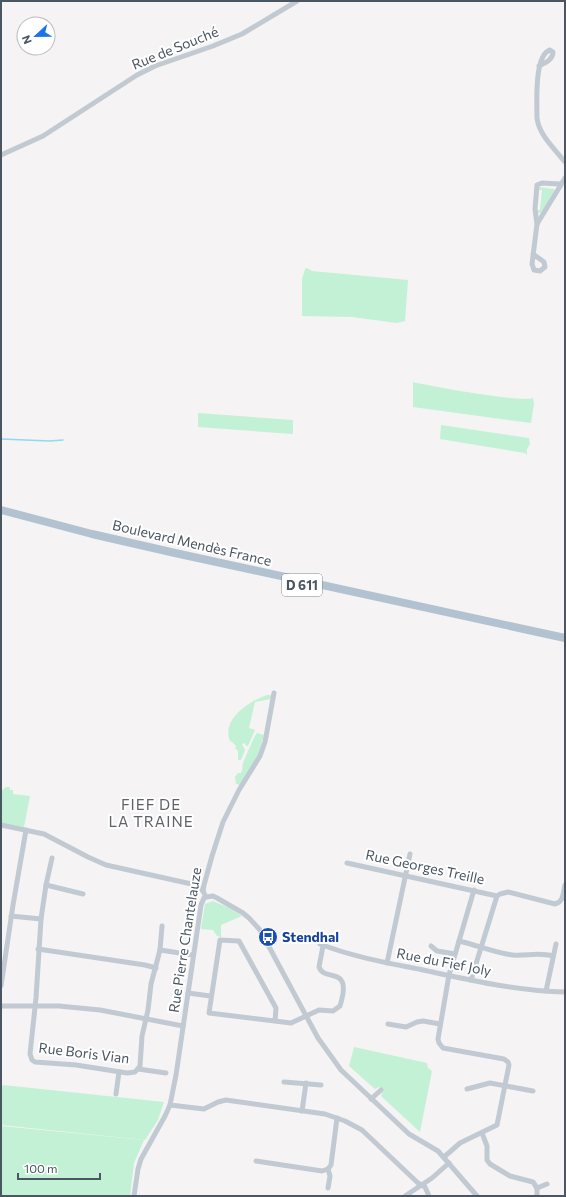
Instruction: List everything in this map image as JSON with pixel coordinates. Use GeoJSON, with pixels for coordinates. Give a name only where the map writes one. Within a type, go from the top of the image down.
{"type":"FeatureCollection","features":[{"type":"Feature","properties":{"kind":"main road","name":"Boulevard Mendès France"},"geometry":{"type":"LineString","coordinates":[[1,510],[175,553],[565,638]]}},
{"type":"Feature","properties":{"kind":"main road","name":"Boulevard Mendès France"},"geometry":{"type":"LineString","coordinates":[[1,514],[143,550],[565,642]]}},
{"type":"Feature","properties":{"kind":"street","name":"Rue de Souché"},"geometry":{"type":"LineString","coordinates":[[1,155],[43,136],[137,75],[156,66],[242,34],[297,1]]}},
{"type":"Feature","properties":{"kind":"street"},"geometry":{"type":"LineString","coordinates":[[539,66],[538,124],[542,133],[565,162]]}},
{"type":"Feature","properties":{"kind":"street"},"geometry":{"type":"LineString","coordinates":[[537,224],[565,178]]}},
{"type":"Feature","properties":{"kind":"street"},"geometry":{"type":"LineString","coordinates":[[533,254],[537,224],[535,209],[538,185],[542,183],[560,184]]}},
{"type":"Feature","properties":{"kind":"street","name":"Rue Pierre Chantelauze"},"geometry":{"type":"LineString","coordinates":[[134,1196],[141,1158],[170,1106],[176,1075],[201,905],[206,897],[204,891],[212,856],[223,822],[239,790],[260,756],[265,742],[274,693]]}},
{"type":"Feature","properties":{"kind":"street"},"geometry":{"type":"LineString","coordinates":[[1,825],[51,837],[106,865],[196,885],[204,891]]}},
{"type":"Feature","properties":{"kind":"street"},"geometry":{"type":"LineString","coordinates":[[1,986],[11,916],[26,830]]}},
{"type":"Feature","properties":{"kind":"street"},"geometry":{"type":"LineString","coordinates":[[387,963],[410,854]]}},
{"type":"Feature","properties":{"kind":"street"},"geometry":{"type":"LineString","coordinates":[[35,1006],[41,919],[52,858]]}},
{"type":"Feature","properties":{"kind":"street","name":"Rue Georges Treille"},"geometry":{"type":"LineString","coordinates":[[347,863],[497,896]]}},
{"type":"Feature","properties":{"kind":"street"},"geometry":{"type":"LineString","coordinates":[[471,980],[497,896],[508,892],[555,904],[559,903],[561,900],[565,884]]}},
{"type":"Feature","properties":{"kind":"street"},"geometry":{"type":"LineString","coordinates":[[46,885],[83,894]]}},
{"type":"Feature","properties":{"kind":"street"},"geometry":{"type":"LineString","coordinates":[[444,1158],[460,1143],[494,1128],[498,1124],[508,1066],[507,1060],[446,1049],[440,1046],[438,1039],[454,954],[474,890]]}},
{"type":"Feature","properties":{"kind":"street"},"geometry":{"type":"LineString","coordinates":[[206,897],[209,896],[217,898],[243,912],[255,924],[265,938],[320,1042],[335,1062],[371,1099],[413,1137],[433,1147],[449,1163],[477,1196]]}},
{"type":"Feature","properties":{"kind":"street"},"geometry":{"type":"LineString","coordinates":[[11,916],[41,919]]}},
{"type":"Feature","properties":{"kind":"street","name":"Rue Boris Vian"},"geometry":{"type":"LineString","coordinates":[[138,1069],[151,984],[160,950],[162,926]]}},
{"type":"Feature","properties":{"kind":"street"},"geometry":{"type":"LineString","coordinates":[[275,1021],[276,1008],[239,941],[220,940],[208,1013],[291,1023],[306,1017]]}},
{"type":"Feature","properties":{"kind":"street"},"geometry":{"type":"LineString","coordinates":[[459,941],[515,955],[541,954],[553,956]]}},
{"type":"Feature","properties":{"kind":"street"},"geometry":{"type":"LineString","coordinates":[[546,991],[556,944]]}},
{"type":"Feature","properties":{"kind":"street","name":"Rue du Fief Joly"},"geometry":{"type":"LineString","coordinates":[[306,1017],[319,1010],[335,1011],[341,1004],[344,988],[341,981],[335,976],[323,973],[319,967],[322,945],[387,963],[471,980],[532,990],[565,992]]}},
{"type":"Feature","properties":{"kind":"street"},"geometry":{"type":"LineString","coordinates":[[431,946],[437,951],[454,954]]}},
{"type":"Feature","properties":{"kind":"street"},"geometry":{"type":"LineString","coordinates":[[38,949],[145,965],[156,968]]}},
{"type":"Feature","properties":{"kind":"street"},"geometry":{"type":"LineString","coordinates":[[160,950],[193,955]]}},
{"type":"Feature","properties":{"kind":"street"},"geometry":{"type":"LineString","coordinates":[[188,993],[210,996]]}},
{"type":"Feature","properties":{"kind":"street"},"geometry":{"type":"LineString","coordinates":[[1,1006],[59,1006],[100,1010],[183,1026]]}},
{"type":"Feature","properties":{"kind":"street","name":"Rue Boris Vian"},"geometry":{"type":"LineString","coordinates":[[35,1006],[30,1054],[32,1060],[35,1062],[76,1065],[119,1072],[131,1073],[138,1069],[166,1073]]}},
{"type":"Feature","properties":{"kind":"street"},"geometry":{"type":"LineString","coordinates":[[388,1024],[406,1027],[423,1021],[440,1024]]}},
{"type":"Feature","properties":{"kind":"street"},"geometry":{"type":"LineString","coordinates":[[116,1094],[119,1072]]}},
{"type":"Feature","properties":{"kind":"street"},"geometry":{"type":"LineString","coordinates":[[284,1082],[321,1085]]}},
{"type":"Feature","properties":{"kind":"street"},"geometry":{"type":"LineString","coordinates":[[302,1111],[306,1083]]}},
{"type":"Feature","properties":{"kind":"street"},"geometry":{"type":"LineString","coordinates":[[467,1089],[488,1083],[533,1091]]}},
{"type":"Feature","properties":{"kind":"street"},"geometry":{"type":"LineString","coordinates":[[371,1099],[381,1090]]}},
{"type":"Feature","properties":{"kind":"street"},"geometry":{"type":"LineString","coordinates":[[170,1106],[204,1109],[226,1100],[302,1111],[337,1118],[362,1130],[421,1185],[425,1187],[429,1196]]}},
{"type":"Feature","properties":{"kind":"street"},"geometry":{"type":"LineString","coordinates":[[256,1161],[322,1171],[328,1169],[331,1165],[337,1118]]}},
{"type":"Feature","properties":{"kind":"street"},"geometry":{"type":"LineString","coordinates":[[482,1133],[487,1146],[487,1160],[490,1164],[510,1176],[533,1182],[537,1188],[537,1196]]}},
{"type":"Feature","properties":{"kind":"street"},"geometry":{"type":"LineString","coordinates":[[405,1196],[449,1163]]}},
{"type":"Feature","properties":{"kind":"street"},"geometry":{"type":"LineString","coordinates":[[328,1169],[330,1176],[328,1188]]}},
{"type":"Feature","properties":{"kind":"street"},"geometry":{"type":"LineString","coordinates":[[537,1188],[547,1184]]}},
{"type":"Feature","properties":{"kind":"green space"},"geometry":{"type":"Polygon","coordinates":[[[539,187],[554,189],[554,191],[542,212],[537,213],[536,210],[540,210],[542,190],[537,190],[539,187]]]}},
{"type":"Feature","properties":{"kind":"green space"},"geometry":{"type":"Polygon","coordinates":[[[307,268],[312,271],[408,280],[405,321],[397,323],[352,317],[302,316],[302,279],[305,269],[307,268]]]}},
{"type":"Feature","properties":{"kind":"green space"},"geometry":{"type":"Polygon","coordinates":[[[413,382],[495,396],[525,399],[533,398],[534,404],[531,423],[413,407],[413,382]]]}},
{"type":"Feature","properties":{"kind":"green space"},"geometry":{"type":"Polygon","coordinates":[[[198,413],[293,420],[293,434],[198,427],[198,413]]]}},
{"type":"Feature","properties":{"kind":"green space"},"geometry":{"type":"Polygon","coordinates":[[[441,425],[529,438],[530,444],[527,449],[527,455],[525,453],[440,439],[441,425]]]}},
{"type":"Feature","properties":{"kind":"green space"},"geometry":{"type":"Polygon","coordinates":[[[267,695],[272,695],[271,699],[255,702],[249,728],[255,730],[248,746],[246,746],[245,743],[242,744],[245,750],[241,760],[238,760],[238,751],[235,748],[236,746],[230,741],[228,733],[233,718],[245,706],[267,695]]]}},
{"type":"Feature","properties":{"kind":"green space"},"geometry":{"type":"Polygon","coordinates":[[[257,733],[264,735],[258,757],[240,785],[236,784],[235,777],[238,773],[241,773],[243,763],[257,733]]]}},
{"type":"Feature","properties":{"kind":"green space"},"geometry":{"type":"Polygon","coordinates":[[[6,787],[10,787],[10,790],[13,790],[13,794],[30,796],[24,827],[1,824],[1,791],[6,787]]]}},
{"type":"Feature","properties":{"kind":"green space"},"geometry":{"type":"Polygon","coordinates":[[[213,901],[242,916],[221,925],[221,937],[217,936],[213,930],[201,929],[205,904],[213,901]]]}},
{"type":"Feature","properties":{"kind":"green space"},"geometry":{"type":"Polygon","coordinates":[[[354,1047],[427,1063],[428,1068],[432,1071],[420,1132],[381,1096],[383,1091],[379,1087],[375,1089],[349,1066],[354,1047]]]}},
{"type":"Feature","properties":{"kind":"green space"},"geometry":{"type":"Polygon","coordinates":[[[3,1085],[164,1102],[158,1120],[145,1140],[1,1125],[1,1089],[3,1085]]]}},
{"type":"Feature","properties":{"kind":"green space"},"geometry":{"type":"Polygon","coordinates":[[[1,1126],[144,1140],[134,1163],[130,1196],[1,1196],[1,1126]]]}},
{"type":"Feature","properties":{"kind":"waterway"},"geometry":{"type":"LineString","coordinates":[[1,439],[50,441],[63,440]]}},
{"type":"Feature","properties":{"kind":"place","name":"Stendhal"},"geometry":{"type":"Point","coordinates":[268,937]}},
{"type":"Feature","properties":{"kind":"district","name":"FIEF DE LA TRAINE"},"geometry":{"type":"Point","coordinates":[151,814]}}]}
